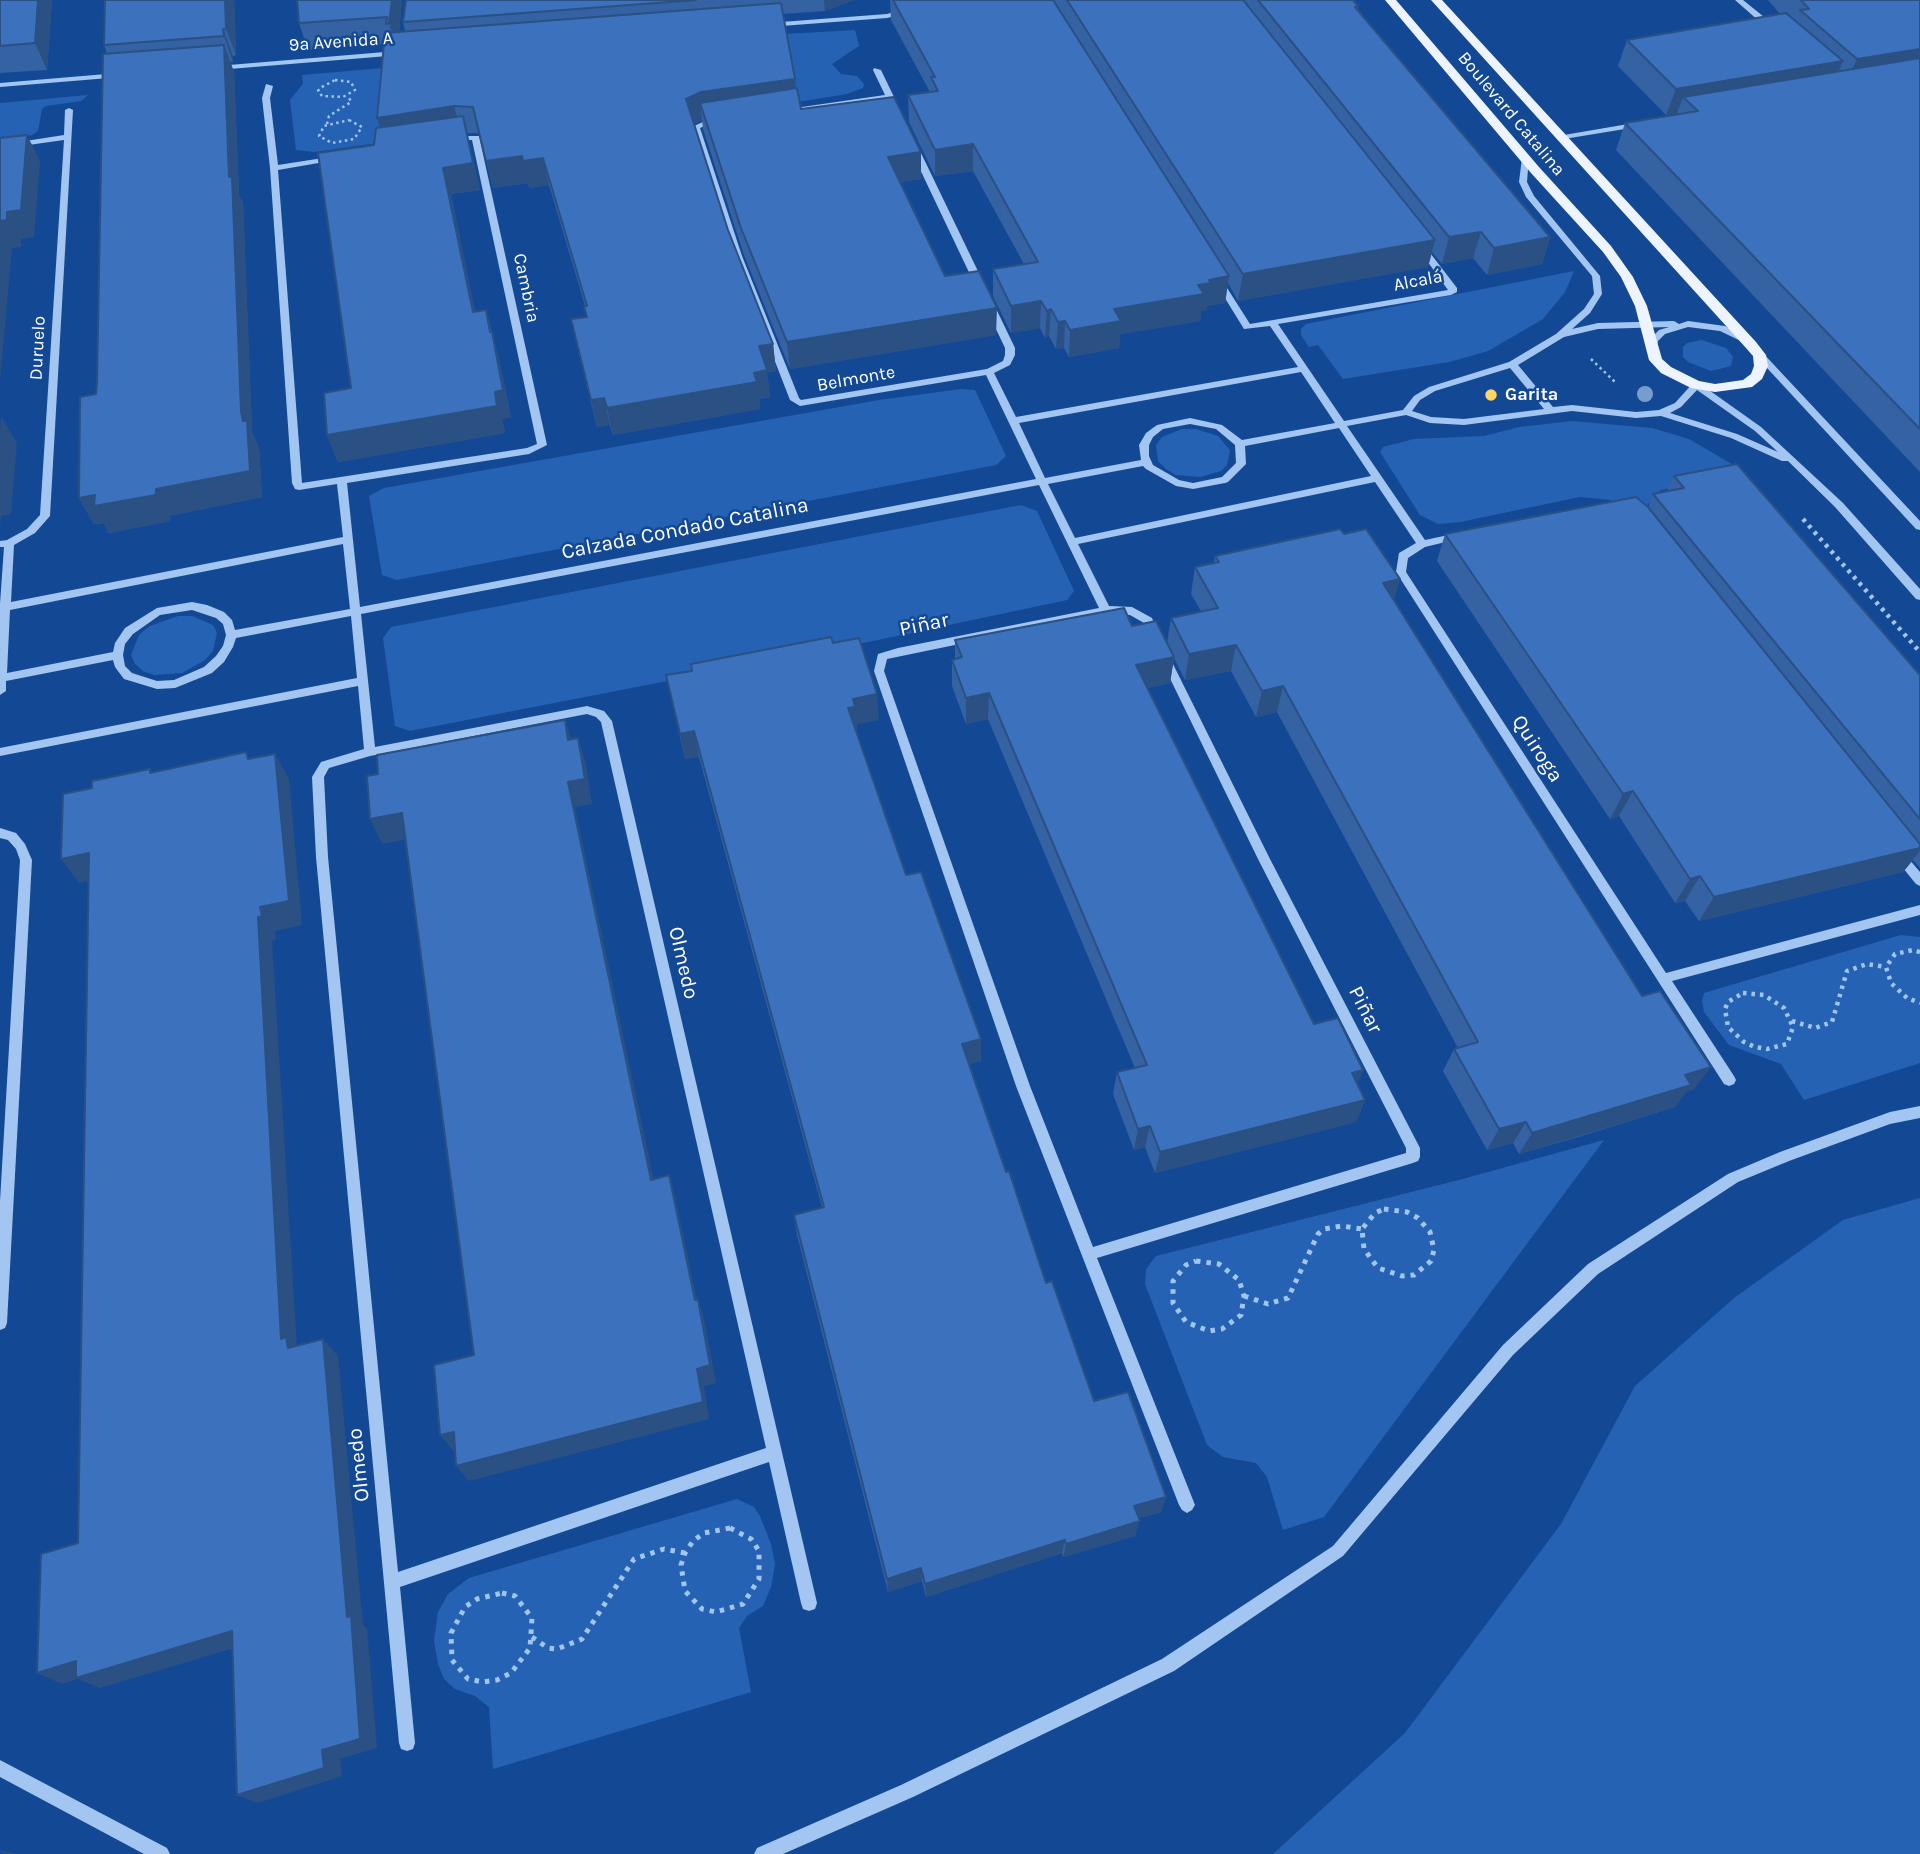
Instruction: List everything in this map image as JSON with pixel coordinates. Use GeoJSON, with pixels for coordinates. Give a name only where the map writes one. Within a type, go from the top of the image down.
{"type":"FeatureCollection","features":[{"type":"Feature","properties":{"kind":"main road","name":"Boulevard Catalina"},"geometry":{"type":"LineString","coordinates":[[1390,0],[1606,249],[1627,277],[1641,306],[1653,349]]}},
{"type":"Feature","properties":{"kind":"main road","name":"Boulevard Catalina"},"geometry":{"type":"LineString","coordinates":[[1436,0],[1564,137],[1751,345]]}},
{"type":"Feature","properties":{"kind":"main road"},"geometry":{"type":"LineString","coordinates":[[1653,349],[1656,360],[1666,370],[1696,385],[1714,388],[1747,384],[1757,376],[1759,355],[1751,345]]}},
{"type":"Feature","properties":{"kind":"street"},"geometry":{"type":"LineString","coordinates":[[756,26],[887,16],[909,12],[934,0]]}},
{"type":"Feature","properties":{"kind":"street"},"geometry":{"type":"LineString","coordinates":[[1739,0],[1781,37]]}},
{"type":"Feature","properties":{"kind":"street"},"geometry":{"type":"LineString","coordinates":[[402,53],[404,40]]}},
{"type":"Feature","properties":{"kind":"street","name":"9a Avenida A"},"geometry":{"type":"LineString","coordinates":[[208,68],[402,53]]}},
{"type":"Feature","properties":{"kind":"street"},"geometry":{"type":"LineString","coordinates":[[877,70],[1010,348],[1007,363],[989,372],[1105,610]]}},
{"type":"Feature","properties":{"kind":"street"},"geometry":{"type":"LineString","coordinates":[[0,85],[125,75]]}},
{"type":"Feature","properties":{"kind":"street","name":"Cambria"},"geometry":{"type":"LineString","coordinates":[[269,86],[266,97],[299,487],[528,452],[542,445],[476,138],[447,139]]}},
{"type":"Feature","properties":{"kind":"street","name":"Belmonte"},"geometry":{"type":"LineString","coordinates":[[890,97],[705,123],[696,127],[738,256],[795,400],[800,402],[989,372]]}},
{"type":"Feature","properties":{"kind":"street","name":"Duruelo"},"geometry":{"type":"LineString","coordinates":[[0,691],[5,607],[5,544],[31,531],[45,516],[69,110]]}},
{"type":"Feature","properties":{"kind":"street"},"geometry":{"type":"LineString","coordinates":[[1564,137],[1646,123]]}},
{"type":"Feature","properties":{"kind":"street"},"geometry":{"type":"LineString","coordinates":[[0,147],[68,137]]}},
{"type":"Feature","properties":{"kind":"street"},"geometry":{"type":"LineString","coordinates":[[274,168],[341,157]]}},
{"type":"Feature","properties":{"kind":"street"},"geometry":{"type":"LineString","coordinates":[[1406,412],[1417,398],[1432,389],[1512,364],[1561,335],[1587,311],[1598,294],[1596,276],[1530,197],[1523,182],[1526,159]]}},
{"type":"Feature","properties":{"kind":"street","name":"Alcalá"},"geometry":{"type":"LineString","coordinates":[[1210,269],[1247,327],[1454,290],[1411,235]]}},
{"type":"Feature","properties":{"kind":"street"},"geometry":{"type":"LineString","coordinates":[[1272,322],[1422,544],[1474,533]]}},
{"type":"Feature","properties":{"kind":"street"},"geometry":{"type":"LineString","coordinates":[[1561,335],[1598,327],[1688,324],[1722,328],[1751,345],[1920,527]]}},
{"type":"Feature","properties":{"kind":"street"},"geometry":{"type":"LineString","coordinates":[[1653,349],[1654,340],[1662,332],[1688,324]]}},
{"type":"Feature","properties":{"kind":"street"},"geometry":{"type":"LineString","coordinates":[[1512,364],[1550,410]]}},
{"type":"Feature","properties":{"kind":"street"},"geometry":{"type":"LineString","coordinates":[[1013,421],[1303,369]]}},
{"type":"Feature","properties":{"kind":"street"},"geometry":{"type":"LineString","coordinates":[[1240,444],[1406,412],[1430,420],[1464,422],[1572,408],[1636,415],[1661,413],[1678,405],[1696,385],[1758,429],[1803,470],[1920,596]]}},
{"type":"Feature","properties":{"kind":"street"},"geometry":{"type":"LineString","coordinates":[[1661,413],[1734,436],[1803,470]]}},
{"type":"Feature","properties":{"kind":"street"},"geometry":{"type":"LineString","coordinates":[[1190,421],[1219,427],[1240,444],[1241,464],[1234,473],[1210,484],[1193,486],[1176,483],[1161,476],[1146,462],[1144,445],[1149,435],[1160,427],[1190,421]]}},
{"type":"Feature","properties":{"kind":"street","name":"Calzada Condado Catalina"},"geometry":{"type":"LineString","coordinates":[[231,635],[1146,462]]}},
{"type":"Feature","properties":{"kind":"street"},"geometry":{"type":"LineString","coordinates":[[1072,542],[1378,478]]}},
{"type":"Feature","properties":{"kind":"street"},"geometry":{"type":"LineString","coordinates":[[342,482],[370,752]]}},
{"type":"Feature","properties":{"kind":"street"},"geometry":{"type":"LineString","coordinates":[[5,607],[347,540]]}},
{"type":"Feature","properties":{"kind":"street","name":"Quiroga"},"geometry":{"type":"LineString","coordinates":[[1422,544],[1403,556],[1401,572],[1729,1080]]}},
{"type":"Feature","properties":{"kind":"street"},"geometry":{"type":"LineString","coordinates":[[192,606],[207,609],[220,615],[228,623],[231,635],[228,647],[208,670],[175,684],[156,685],[141,682],[128,676],[120,667],[120,643],[129,631],[157,612],[192,606]]}},
{"type":"Feature","properties":{"kind":"street","name":"Piñar"},"geometry":{"type":"LineString","coordinates":[[1090,1254],[1413,1157],[1413,1148],[1264,859],[1148,621],[1132,611],[1105,610],[898,652],[882,657],[878,671],[1023,1086],[1187,1505]]}},
{"type":"Feature","properties":{"kind":"street"},"geometry":{"type":"LineString","coordinates":[[1,678],[118,655]]}},
{"type":"Feature","properties":{"kind":"street"},"geometry":{"type":"LineString","coordinates":[[0,752],[362,681]]}},
{"type":"Feature","properties":{"kind":"street","name":"Olmedo"},"geometry":{"type":"LineString","coordinates":[[407,1743],[324,882],[318,777],[325,765],[370,752],[587,710],[600,714],[606,722],[809,1603]]}},
{"type":"Feature","properties":{"kind":"street"},"geometry":{"type":"LineString","coordinates":[[0,833],[12,836],[22,847],[26,860],[0,1323]]}},
{"type":"Feature","properties":{"kind":"street"},"geometry":{"type":"LineString","coordinates":[[1894,848],[1920,881]]}},
{"type":"Feature","properties":{"kind":"street"},"geometry":{"type":"LineString","coordinates":[[1662,979],[1920,910]]}},
{"type":"Feature","properties":{"kind":"street"},"geometry":{"type":"LineString","coordinates":[[763,1854],[907,1791],[1168,1665],[1338,1551],[1508,1350],[1594,1269],[1733,1178],[1890,1118],[1920,1112]]}},
{"type":"Feature","properties":{"kind":"street"},"geometry":{"type":"LineString","coordinates":[[392,1582],[774,1452]]}},
{"type":"Feature","properties":{"kind":"street"},"geometry":{"type":"LineString","coordinates":[[0,1768],[161,1854]]}},
{"type":"Feature","properties":{"kind":"path"},"geometry":{"type":"LineString","coordinates":[[327,124],[330,116],[351,102],[348,95]]}},
{"type":"Feature","properties":{"kind":"path"},"geometry":{"type":"LineString","coordinates":[[1920,952],[1913,950],[1895,954],[1886,967],[1891,983],[1907,998],[1920,1003]]}},
{"type":"Feature","properties":{"kind":"path"},"geometry":{"type":"LineString","coordinates":[[1792,1021],[1791,1036],[1787,1044],[1767,1049],[1755,1047],[1744,1042],[1728,1027],[1725,1009],[1735,996],[1753,993],[1775,1001],[1792,1021],[1815,1028],[1832,1022],[1847,971],[1867,964],[1886,967]]}},
{"type":"Feature","properties":{"kind":"path"},"geometry":{"type":"LineString","coordinates":[[1384,1209],[1407,1212],[1418,1218],[1430,1232],[1434,1250],[1431,1261],[1414,1275],[1388,1273],[1370,1259],[1364,1249],[1362,1228],[1375,1213],[1384,1209]]}},
{"type":"Feature","properties":{"kind":"path"},"geometry":{"type":"LineString","coordinates":[[1244,1296],[1268,1304],[1288,1298],[1318,1234],[1342,1226],[1362,1228]]}},
{"type":"Feature","properties":{"kind":"path"},"geometry":{"type":"LineString","coordinates":[[1196,1261],[1208,1261],[1230,1271],[1239,1280],[1244,1296],[1241,1315],[1222,1329],[1209,1331],[1186,1322],[1178,1313],[1171,1292],[1178,1272],[1196,1261]]}},
{"type":"Feature","properties":{"kind":"path"},"geometry":{"type":"LineString","coordinates":[[716,1528],[740,1531],[759,1551],[760,1579],[743,1604],[716,1612],[702,1609],[685,1591],[681,1565],[685,1553],[693,1541],[716,1528]]}},
{"type":"Feature","properties":{"kind":"path"},"geometry":{"type":"LineString","coordinates":[[532,1637],[548,1648],[557,1649],[582,1639],[634,1559],[664,1549],[685,1553]]}},
{"type":"Feature","properties":{"kind":"path"},"geometry":{"type":"LineString","coordinates":[[489,1594],[515,1596],[532,1618],[532,1637],[522,1662],[497,1680],[482,1682],[468,1679],[452,1660],[451,1633],[457,1618],[465,1607],[489,1594]]}},
{"type":"Feature","properties":{"kind":"shaded area"},"geometry":{"type":"Polygon","coordinates":[[[855,30],[859,46],[832,64],[841,74],[857,76],[864,84],[863,88],[847,94],[736,112],[785,34],[855,30]]]}},
{"type":"Feature","properties":{"kind":"shaded area"},"geometry":{"type":"Polygon","coordinates":[[[383,68],[406,139],[314,152],[296,150],[290,100],[303,84],[302,75],[383,68]]]}},
{"type":"Feature","properties":{"kind":"shaded area"},"geometry":{"type":"Polygon","coordinates":[[[88,95],[81,101],[46,106],[42,109],[38,131],[32,135],[0,140],[0,103],[88,95]]]}},
{"type":"Feature","properties":{"kind":"shaded area"},"geometry":{"type":"Polygon","coordinates":[[[1574,271],[1565,292],[1543,319],[1488,351],[1449,362],[1343,379],[1318,345],[1309,347],[1301,335],[1301,329],[1306,324],[1574,271]]]}},
{"type":"Feature","properties":{"kind":"shaded area"},"geometry":{"type":"Polygon","coordinates":[[[1702,340],[1726,348],[1733,357],[1731,366],[1711,371],[1688,362],[1683,357],[1683,347],[1687,343],[1702,340]]]}},
{"type":"Feature","properties":{"kind":"shaded area"},"geometry":{"type":"Polygon","coordinates":[[[961,389],[975,390],[1006,456],[996,465],[397,580],[382,575],[369,496],[384,488],[879,400],[961,389]]]}},
{"type":"Feature","properties":{"kind":"shaded area"},"geometry":{"type":"Polygon","coordinates":[[[1572,421],[1652,428],[1689,439],[1747,473],[1661,490],[1639,514],[1610,500],[1580,497],[1460,522],[1438,524],[1420,515],[1380,452],[1383,447],[1414,439],[1484,436],[1519,427],[1572,421]]]}},
{"type":"Feature","properties":{"kind":"shaded area"},"geometry":{"type":"Polygon","coordinates":[[[1182,429],[1196,429],[1218,436],[1230,450],[1227,465],[1221,471],[1200,477],[1176,475],[1166,469],[1158,461],[1156,445],[1162,437],[1182,429]]]}},
{"type":"Feature","properties":{"kind":"shaded area"},"geometry":{"type":"Polygon","coordinates":[[[1021,505],[1037,511],[1074,591],[1067,600],[878,640],[410,731],[395,726],[383,638],[391,627],[1021,505]]]}},
{"type":"Feature","properties":{"kind":"shaded area"},"geometry":{"type":"Polygon","coordinates":[[[178,616],[192,616],[213,625],[217,633],[213,651],[205,660],[182,673],[154,675],[143,671],[135,664],[131,655],[139,635],[150,626],[178,616]]]}},
{"type":"Feature","properties":{"kind":"shaded area"},"geometry":{"type":"Polygon","coordinates":[[[1901,935],[1920,937],[1920,1063],[1804,1100],[1781,1064],[1729,1045],[1704,1012],[1704,993],[1901,935]]]}},
{"type":"Feature","properties":{"kind":"shaded area"},"geometry":{"type":"Polygon","coordinates":[[[1604,1140],[1324,1517],[1283,1530],[1267,1477],[1256,1463],[1223,1457],[1207,1445],[1145,1284],[1146,1269],[1156,1256],[1459,1180],[1604,1140]]]}},
{"type":"Feature","properties":{"kind":"shaded area"},"geometry":{"type":"Polygon","coordinates":[[[1920,1198],[1920,1854],[1273,1854],[1405,1733],[1561,1524],[1635,1386],[1734,1298],[1843,1220],[1920,1198]]]}},
{"type":"Feature","properties":{"kind":"shaded area"},"geometry":{"type":"Polygon","coordinates":[[[737,1499],[754,1507],[760,1516],[771,1544],[775,1564],[771,1587],[763,1606],[747,1616],[739,1628],[751,1692],[493,1769],[489,1707],[475,1696],[455,1689],[444,1679],[438,1664],[434,1641],[438,1612],[448,1594],[469,1578],[737,1499]]]}},
{"type":"Feature","properties":{"kind":"building"},"geometry":{"type":"Polygon","coordinates":[[[0,0],[38,0],[35,43],[0,46],[0,0]]]}},
{"type":"Feature","properties":{"kind":"building"},"geometry":{"type":"Polygon","coordinates":[[[105,0],[225,0],[226,29],[223,29],[224,36],[104,45],[105,0]]]}},
{"type":"Feature","properties":{"kind":"building"},"geometry":{"type":"Polygon","coordinates":[[[297,0],[392,0],[389,23],[386,24],[387,17],[299,23],[297,0]]]}},
{"type":"Feature","properties":{"kind":"building"},"geometry":{"type":"Polygon","coordinates":[[[406,0],[696,0],[403,22],[406,0]]]}},
{"type":"Feature","properties":{"kind":"building"},"geometry":{"type":"Polygon","coordinates":[[[893,0],[1053,0],[1229,276],[1198,285],[1204,294],[1114,309],[1121,321],[1070,330],[1065,321],[1058,322],[1051,309],[1047,311],[1041,301],[1011,306],[993,269],[1038,262],[973,144],[935,150],[908,95],[938,91],[931,77],[935,77],[893,0]]]}},
{"type":"Feature","properties":{"kind":"building"},"geometry":{"type":"Polygon","coordinates":[[[1067,0],[1243,0],[1435,240],[1243,274],[1067,0]]]}},
{"type":"Feature","properties":{"kind":"building"},"geometry":{"type":"Polygon","coordinates":[[[1258,0],[1353,0],[1358,6],[1355,7],[1550,237],[1494,248],[1481,232],[1449,237],[1258,0]]]}},
{"type":"Feature","properties":{"kind":"building"},"geometry":{"type":"Polygon","coordinates":[[[1801,0],[1920,0],[1920,49],[1857,59],[1800,10],[1809,9],[1801,0]]]}},
{"type":"Feature","properties":{"kind":"building"},"geometry":{"type":"Polygon","coordinates":[[[781,3],[795,79],[701,92],[686,99],[728,230],[773,344],[759,346],[767,370],[754,373],[757,382],[607,408],[604,398],[591,400],[571,319],[587,317],[584,306],[587,306],[543,158],[523,161],[522,156],[486,161],[473,107],[454,106],[377,118],[385,33],[781,3]]]}},
{"type":"Feature","properties":{"kind":"building"},"geometry":{"type":"Polygon","coordinates":[[[1786,13],[1843,61],[1676,89],[1627,40],[1786,13]]]}},
{"type":"Feature","properties":{"kind":"building"},"geometry":{"type":"Polygon","coordinates":[[[224,45],[241,411],[243,421],[247,421],[250,471],[156,489],[156,495],[94,506],[95,495],[79,498],[80,397],[96,394],[97,383],[103,54],[224,45]]]}},
{"type":"Feature","properties":{"kind":"building"},"geometry":{"type":"Polygon","coordinates":[[[1920,58],[1920,429],[1625,123],[1698,111],[1683,97],[1920,58]]]}},
{"type":"Feature","properties":{"kind":"building"},"geometry":{"type":"Polygon","coordinates":[[[797,88],[801,109],[894,97],[921,152],[888,157],[945,276],[979,271],[997,308],[787,342],[741,228],[700,103],[797,88]]]}},
{"type":"Feature","properties":{"kind":"building"},"geometry":{"type":"Polygon","coordinates":[[[463,116],[473,163],[443,168],[473,312],[486,310],[492,332],[503,390],[495,392],[497,406],[327,435],[324,393],[351,388],[318,153],[374,145],[376,128],[463,116]]]}},
{"type":"Feature","properties":{"kind":"building"},"geometry":{"type":"Polygon","coordinates":[[[27,135],[21,210],[7,212],[7,220],[0,221],[0,138],[27,135]]]}},
{"type":"Feature","properties":{"kind":"building"},"geometry":{"type":"Polygon","coordinates":[[[1737,464],[1920,675],[1920,819],[1653,494],[1684,488],[1674,476],[1737,464]]]}},
{"type":"Feature","properties":{"kind":"building"},"geometry":{"type":"Polygon","coordinates":[[[1636,497],[1648,507],[1920,844],[1920,848],[1714,897],[1700,876],[1690,879],[1633,791],[1623,794],[1445,534],[1636,497]]]}},
{"type":"Feature","properties":{"kind":"building"},"geometry":{"type":"Polygon","coordinates":[[[1340,529],[1344,534],[1366,529],[1400,579],[1383,583],[1642,996],[1660,991],[1711,1067],[1685,1075],[1691,1085],[1532,1133],[1526,1122],[1499,1129],[1454,1049],[1478,1042],[1283,686],[1262,691],[1236,645],[1189,654],[1171,618],[1218,608],[1195,567],[1219,562],[1215,556],[1340,529]]]}},
{"type":"Feature","properties":{"kind":"building"},"geometry":{"type":"Polygon","coordinates":[[[1124,608],[1132,626],[1156,621],[1174,657],[1136,665],[1314,1024],[1338,1018],[1363,1070],[1352,1073],[1365,1100],[1160,1152],[1150,1126],[1138,1129],[1117,1072],[1147,1065],[989,693],[966,698],[952,660],[962,657],[955,640],[1124,608]]]}},
{"type":"Feature","properties":{"kind":"building"},"geometry":{"type":"Polygon","coordinates":[[[831,637],[833,643],[859,638],[877,694],[853,699],[855,707],[848,708],[906,875],[921,872],[981,1039],[962,1044],[1006,1172],[1009,1171],[1046,1283],[1052,1281],[1094,1401],[1128,1392],[1166,1497],[1134,1506],[1140,1521],[1066,1544],[1065,1540],[925,1584],[921,1568],[887,1579],[794,1215],[824,1207],[694,731],[680,734],[666,675],[692,671],[691,664],[831,637]]]}},
{"type":"Feature","properties":{"kind":"building"},"geometry":{"type":"Polygon","coordinates":[[[565,720],[568,740],[578,738],[585,779],[568,782],[651,1180],[669,1175],[710,1365],[697,1369],[703,1402],[456,1466],[454,1432],[440,1435],[434,1365],[474,1355],[402,813],[370,819],[367,776],[378,774],[377,755],[565,720]]]}},
{"type":"Feature","properties":{"kind":"building"},"geometry":{"type":"Polygon","coordinates":[[[246,752],[248,759],[275,754],[289,901],[260,907],[262,916],[258,917],[281,1339],[286,1337],[288,1348],[323,1339],[347,1617],[351,1616],[360,1739],[322,1750],[324,1768],[237,1795],[232,1631],[76,1678],[76,1661],[37,1673],[41,1554],[78,1543],[89,853],[61,859],[63,794],[92,788],[92,781],[150,769],[150,773],[246,752]]]}},
{"type":"Feature","properties":{"kind":"place","name":"Garita"},"geometry":{"type":"Point","coordinates":[1491,395]}}]}
